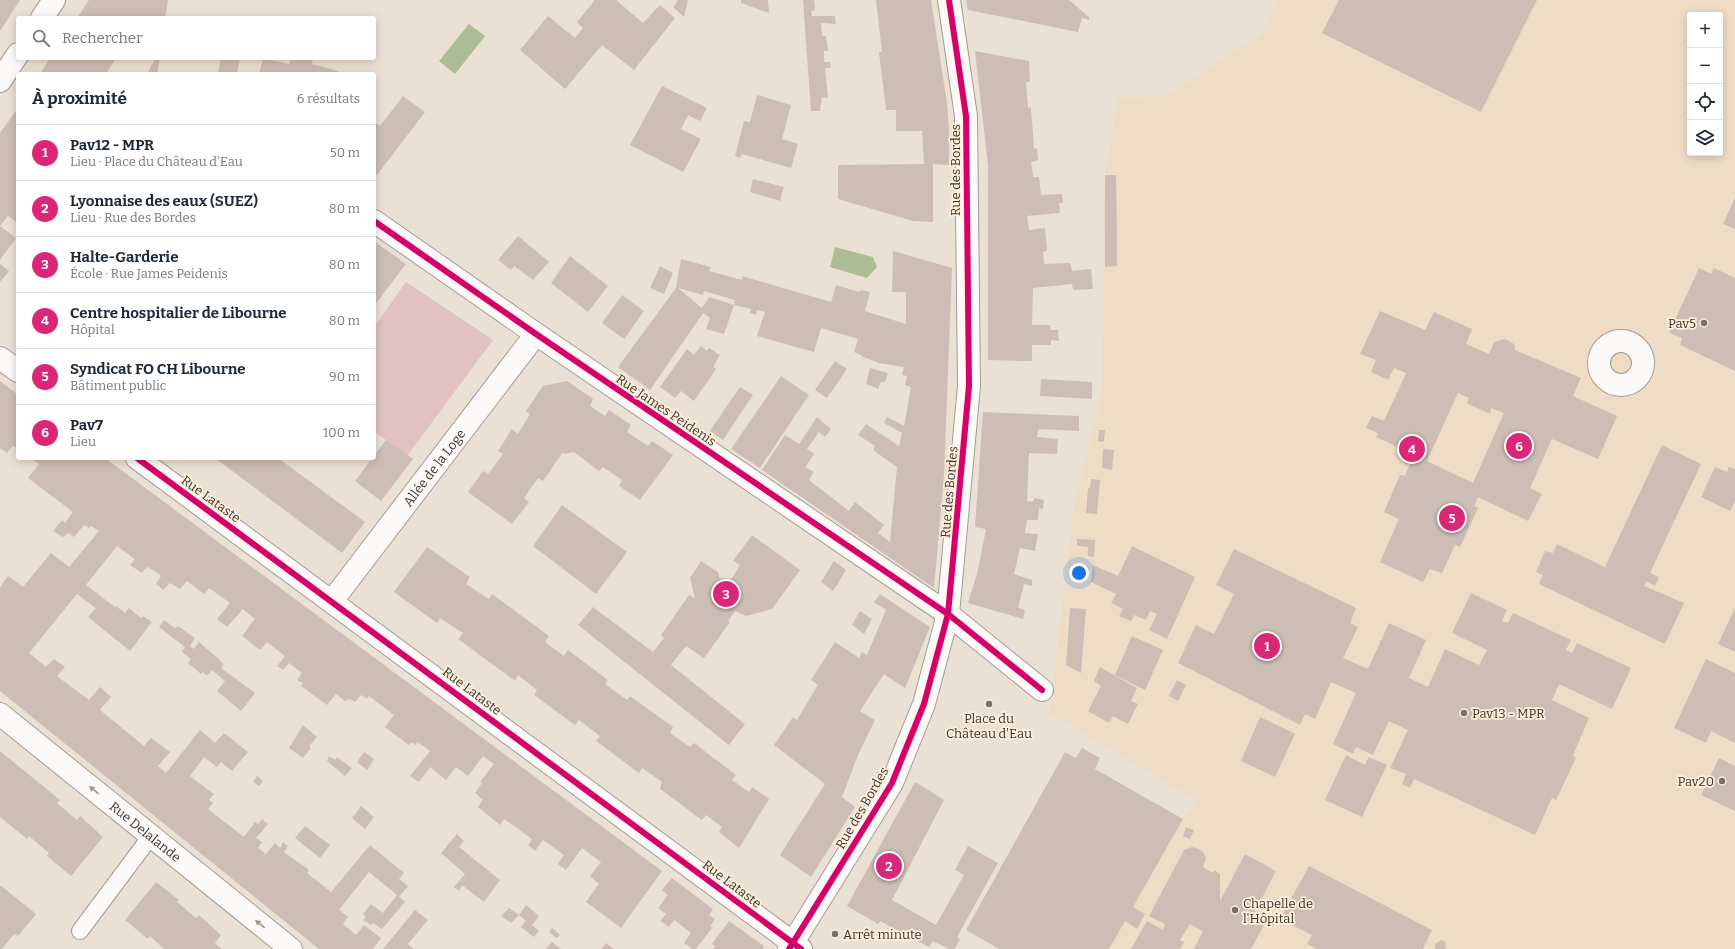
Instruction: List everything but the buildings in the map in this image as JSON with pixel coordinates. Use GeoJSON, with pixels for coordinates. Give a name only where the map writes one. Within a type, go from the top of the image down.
{"type":"FeatureCollection","features":[{"type":"Feature","properties":{"kind":"street"},"geometry":{"type":"LineString","coordinates":[[43,16],[54,0]]}},
{"type":"Feature","properties":{"kind":"street","name":"Rue des Bordes"},"geometry":{"type":"LineString","coordinates":[[794,947],[892,783],[924,704],[948,614],[969,386],[966,116],[948,0]]}},
{"type":"Feature","properties":{"kind":"street"},"geometry":{"type":"LineString","coordinates":[[0,82],[16,57]]}},
{"type":"Feature","properties":{"kind":"street","name":"Rue James Peidenis"},"geometry":{"type":"LineString","coordinates":[[376,222],[536,334],[948,614]]}},
{"type":"Feature","properties":{"kind":"street","name":"Allée de la Loge"},"geometry":{"type":"LineString","coordinates":[[332,601],[536,334]]}},
{"type":"Feature","properties":{"kind":"street"},"geometry":{"type":"LineString","coordinates":[[0,358],[16,370]]}},
{"type":"Feature","properties":{"kind":"street","name":"Rue Lataste"},"geometry":{"type":"LineString","coordinates":[[140,460],[332,601],[794,947]]}},
{"type":"Feature","properties":{"kind":"street"},"geometry":{"type":"LineString","coordinates":[[948,614],[1042,690]]}},
{"type":"Feature","properties":{"kind":"street","name":"Rue Delalande"},"geometry":{"type":"LineString","coordinates":[[0,714],[291,949]]}},
{"type":"Feature","properties":{"kind":"lane"},"geometry":{"type":"LineString","coordinates":[[80,931],[151,836]]}},
{"type":"Feature","properties":{"kind":"shaded area"},"geometry":{"type":"Polygon","coordinates":[[[1279,0],[1735,0],[1735,949],[1109,949],[1183,819],[1198,801],[1050,713],[1074,505],[1102,394],[1105,175],[1118,98],[1166,97],[1262,34],[1279,0]]]}},
{"type":"Feature","properties":{"kind":"shaded area"},"geometry":{"type":"Polygon","coordinates":[[[469,24],[485,36],[455,74],[439,61],[469,24]]]}},
{"type":"Feature","properties":{"kind":"shaded area"},"geometry":{"type":"Polygon","coordinates":[[[835,247],[873,257],[877,267],[867,278],[830,267],[835,247]]]}},
{"type":"Feature","properties":{"kind":"shaded area"},"geometry":{"type":"Polygon","coordinates":[[[406,282],[493,340],[407,456],[376,433],[376,324],[406,282]]]}},
{"type":"Feature","properties":{"kind":"cycle path"},"geometry":{"type":"LineString","coordinates":[[789,949],[892,783],[924,704],[948,614],[969,386],[966,116],[949,0]]}},
{"type":"Feature","properties":{"kind":"cycle path"},"geometry":{"type":"LineString","coordinates":[[376,222],[536,334],[948,614],[1042,690]]}},
{"type":"Feature","properties":{"kind":"cycle path"},"geometry":{"type":"LineString","coordinates":[[140,460],[801,949]]}},
{"type":"Feature","properties":{"kind":"place","name":"Pav5"},"geometry":{"type":"Point","coordinates":[1704,323]}},
{"type":"Feature","properties":{"kind":"place","name":"Pav7"},"geometry":{"type":"Point","coordinates":[1519,446]}},
{"type":"Feature","properties":{"kind":"place","name":"Centre hospitalier de Libourne"},"geometry":{"type":"Point","coordinates":[1412,449]}},
{"type":"Feature","properties":{"kind":"place","name":"Syndicat FO CH Libourne"},"geometry":{"type":"Point","coordinates":[1452,518]}},
{"type":"Feature","properties":{"kind":"place","name":"Halte-Garderie"},"geometry":{"type":"Point","coordinates":[726,594]}},
{"type":"Feature","properties":{"kind":"place","name":"Pav12 - MPR"},"geometry":{"type":"Point","coordinates":[1267,646]}},
{"type":"Feature","properties":{"kind":"place","name":"Place du Château d'Eau"},"geometry":{"type":"Point","coordinates":[989,704]}},
{"type":"Feature","properties":{"kind":"place","name":"Pav13 - MPR"},"geometry":{"type":"Point","coordinates":[1464,713]}},
{"type":"Feature","properties":{"kind":"place","name":"Pav20"},"geometry":{"type":"Point","coordinates":[1722,781]}},
{"type":"Feature","properties":{"kind":"place","name":"Lyonnaise des eaux (SUEZ)"},"geometry":{"type":"Point","coordinates":[889,866]}},
{"type":"Feature","properties":{"kind":"place","name":"Chapelle de l'Hôpital"},"geometry":{"type":"Point","coordinates":[1235,910]}},
{"type":"Feature","properties":{"kind":"place","name":"Arrêt minute"},"geometry":{"type":"Point","coordinates":[835,934]}}]}
